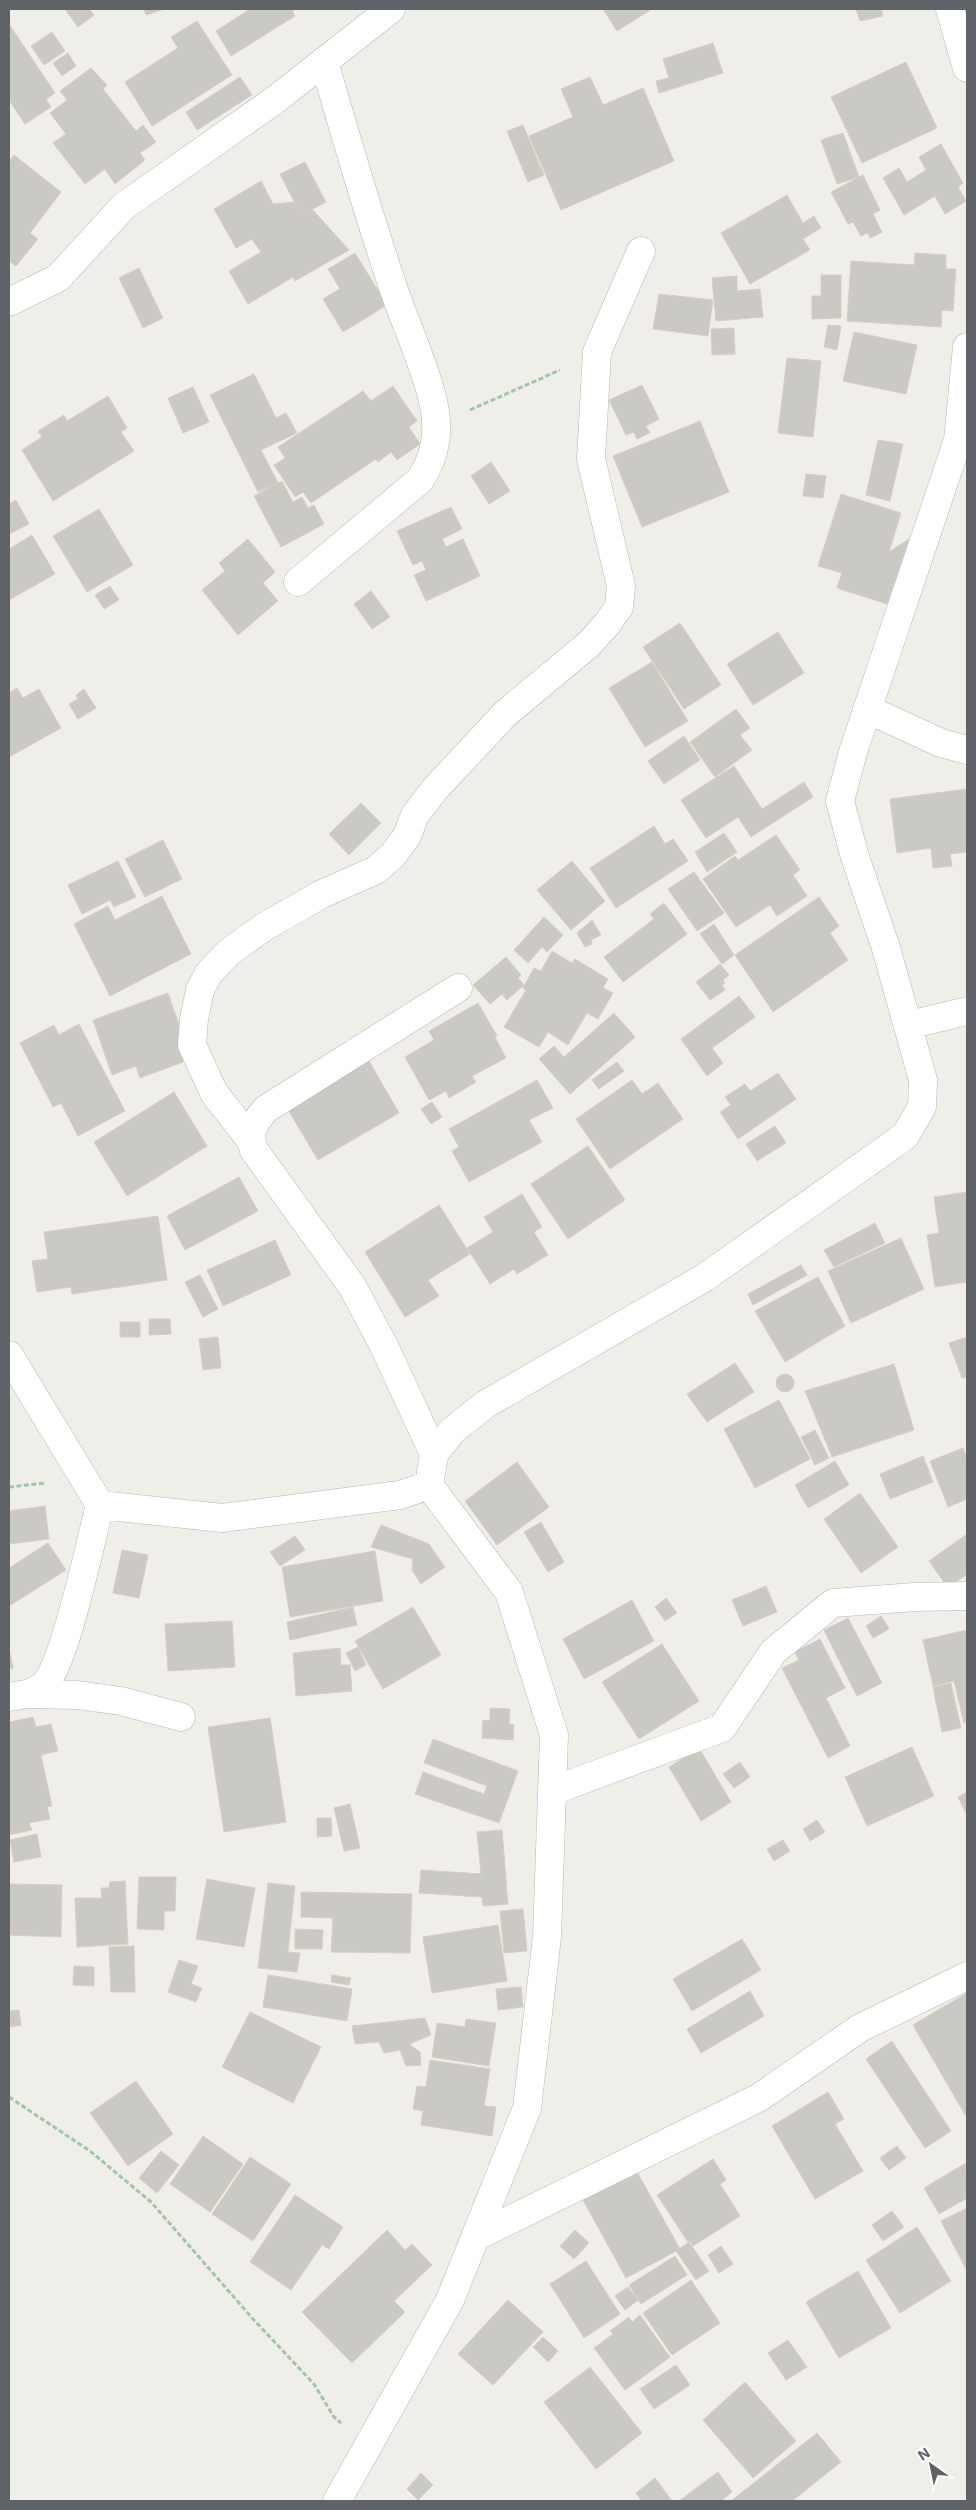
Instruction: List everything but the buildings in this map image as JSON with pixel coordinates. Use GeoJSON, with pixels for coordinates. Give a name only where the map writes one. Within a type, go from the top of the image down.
{"type":"FeatureCollection","features":[{"type":"Feature","properties":{"kind":"street"},"geometry":{"type":"LineString","coordinates":[[9,302],[58,278],[124,206],[275,100],[391,9]]}},
{"type":"Feature","properties":{"kind":"street"},"geometry":{"type":"LineString","coordinates":[[950,9],[967,68]]}},
{"type":"Feature","properties":{"kind":"street"},"geometry":{"type":"LineString","coordinates":[[298,582],[420,480],[432,462],[436,440],[432,398],[391,280],[324,61]]}},
{"type":"Feature","properties":{"kind":"street"},"geometry":{"type":"LineString","coordinates":[[434,1454],[384,1346],[352,1286],[254,1150],[250,1140],[214,1093],[192,1045],[194,1019],[200,990],[209,972],[229,952],[264,927],[322,894],[376,870],[393,856],[407,836],[416,815],[435,789],[505,714],[589,644],[619,607],[621,586],[591,459],[597,352],[641,252]]}},
{"type":"Feature","properties":{"kind":"street"},"geometry":{"type":"LineString","coordinates":[[337,2501],[450,2300],[527,2108],[547,1937],[554,1735],[510,1592],[429,1485],[434,1454],[452,1431],[486,1404],[704,1278],[905,1136],[922,1107],[923,1080],[909,1025],[840,801],[867,709],[962,439],[967,348]]}},
{"type":"Feature","properties":{"kind":"street"},"geometry":{"type":"LineString","coordinates":[[867,709],[941,744],[967,750]]}},
{"type":"Feature","properties":{"kind":"street"},"geometry":{"type":"LineString","coordinates":[[250,1140],[252,1125],[266,1109],[458,988]]}},
{"type":"Feature","properties":{"kind":"street"},"geometry":{"type":"LineString","coordinates":[[909,1025],[967,1011]]}},
{"type":"Feature","properties":{"kind":"street"},"geometry":{"type":"LineString","coordinates":[[9,1356],[100,1505],[56,1663],[50,1678],[20,1696]]}},
{"type":"Feature","properties":{"kind":"street"},"geometry":{"type":"LineString","coordinates":[[100,1505],[222,1518],[400,1495],[429,1485]]}},
{"type":"Feature","properties":{"kind":"street"},"geometry":{"type":"LineString","coordinates":[[552,1791],[722,1728],[773,1652],[832,1603],[915,1597],[967,1596]]}},
{"type":"Feature","properties":{"kind":"street"},"geometry":{"type":"LineString","coordinates":[[20,1696],[78,1695],[121,1701],[181,1717]]}},
{"type":"Feature","properties":{"kind":"street"},"geometry":{"type":"LineString","coordinates":[[475,2237],[760,2098],[860,2028],[967,1976]]}},
{"type":"Feature","properties":{"kind":"path"},"geometry":{"type":"LineString","coordinates":[[435,424],[517,390],[597,352]]}},
{"type":"Feature","properties":{"kind":"path"},"geometry":{"type":"LineString","coordinates":[[9,2097],[90,2150],[150,2202],[253,2319],[314,2384],[334,2417],[369,2446]]}}]}
